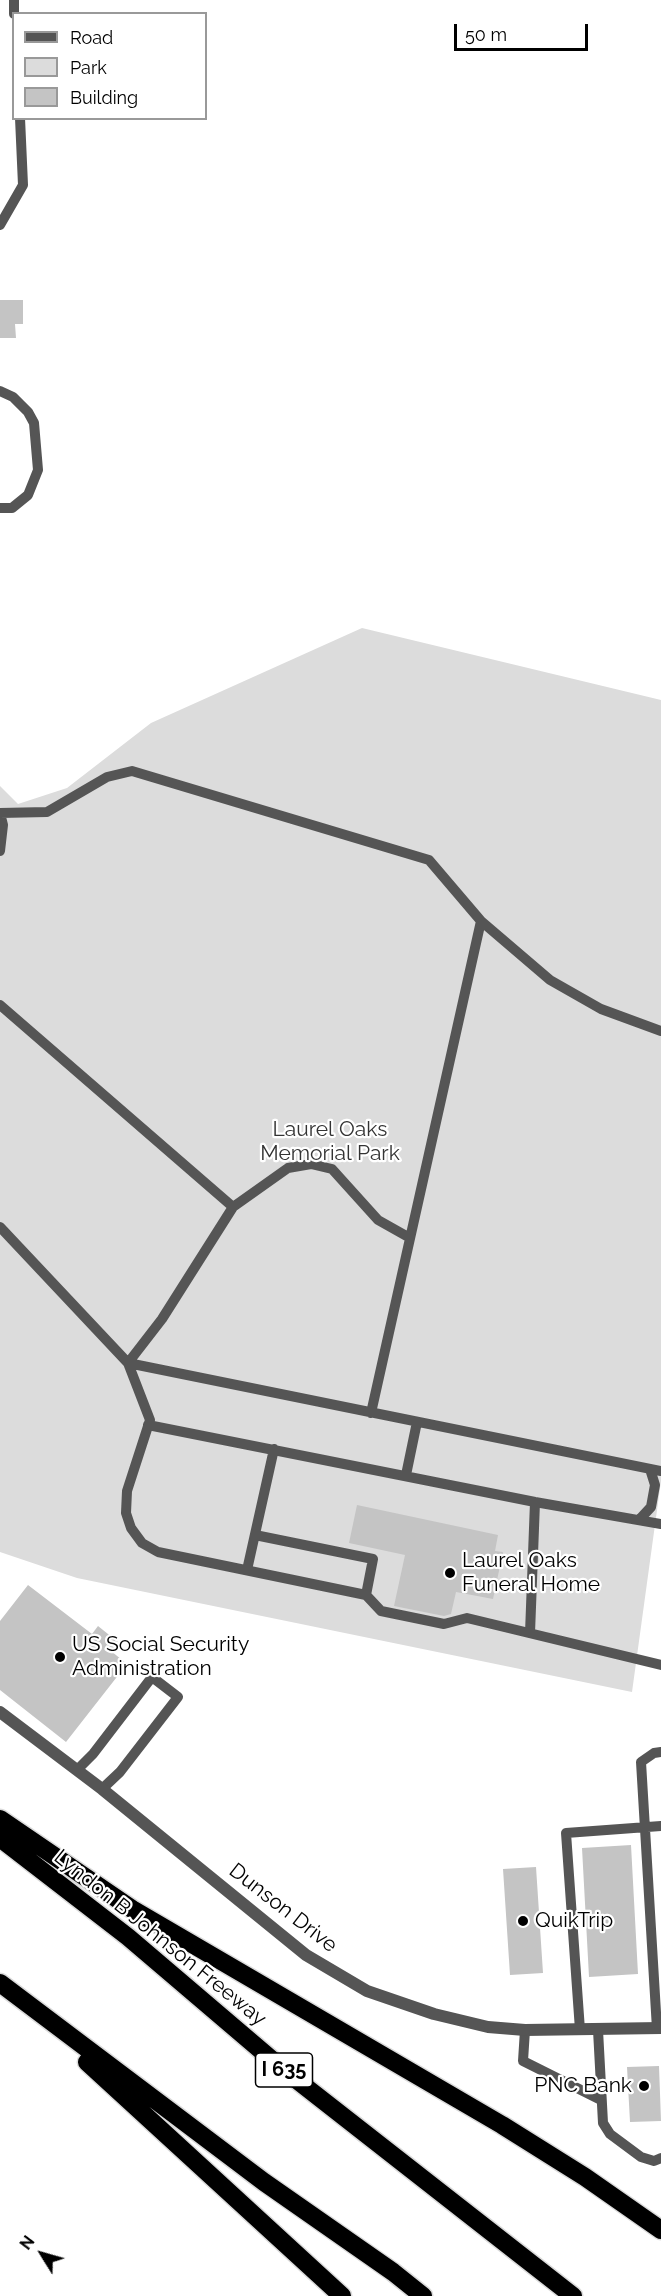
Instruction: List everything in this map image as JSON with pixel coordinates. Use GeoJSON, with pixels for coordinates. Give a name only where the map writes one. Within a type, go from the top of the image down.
{"type":"FeatureCollection","features":[{"type":"Feature","properties":{"kind":"highway"},"geometry":{"type":"LineString","coordinates":[[0,1820],[132,1909],[501,2125],[585,2176],[658,2226]]}},
{"type":"Feature","properties":{"kind":"highway","name":"Lyndon B Johnson Freeway"},"geometry":{"type":"LineString","coordinates":[[0,1838],[128,1937],[284,2070],[573,2296]]}},
{"type":"Feature","properties":{"kind":"highway"},"geometry":{"type":"LineString","coordinates":[[1,1984],[342,2296]]}},
{"type":"Feature","properties":{"kind":"highway"},"geometry":{"type":"LineString","coordinates":[[1,1984],[264,2182],[393,2272],[423,2296]]}},
{"type":"Feature","properties":{"kind":"street","name":"Dunson Drive"},"geometry":{"type":"LineString","coordinates":[[0,1712],[102,1789],[306,1955],[367,1991],[434,2014],[488,2027],[525,2030],[659,2029]]}},
{"type":"Feature","properties":{"kind":"lane"},"geometry":{"type":"LineString","coordinates":[[0,225],[23,185],[20,120]]}},
{"type":"Feature","properties":{"kind":"lane"},"geometry":{"type":"LineString","coordinates":[[0,391],[13,397],[28,412],[34,423],[38,470],[28,495],[12,508],[0,508]]}},
{"type":"Feature","properties":{"kind":"lane"},"geometry":{"type":"LineString","coordinates":[[0,851],[3,825],[0,813],[47,812],[107,777],[132,771],[429,860],[481,921],[550,980],[601,1009],[661,1031]]}},
{"type":"Feature","properties":{"kind":"lane"},"geometry":{"type":"LineString","coordinates":[[371,1413],[481,921]]}},
{"type":"Feature","properties":{"kind":"lane"},"geometry":{"type":"LineString","coordinates":[[0,1005],[233,1207]]}},
{"type":"Feature","properties":{"kind":"lane"},"geometry":{"type":"LineString","coordinates":[[128,1364],[162,1319],[233,1207],[288,1168],[311,1164],[332,1169],[378,1220],[410,1238]]}},
{"type":"Feature","properties":{"kind":"lane"},"geometry":{"type":"LineString","coordinates":[[0,1227],[128,1364],[150,1420],[128,1491],[126,1514],[131,1528],[142,1543],[158,1552],[366,1595],[381,1611],[444,1624],[467,1618],[661,1665]]}},
{"type":"Feature","properties":{"kind":"lane"},"geometry":{"type":"LineString","coordinates":[[128,1364],[656,1470],[651,1507],[639,1520]]}},
{"type":"Feature","properties":{"kind":"lane"},"geometry":{"type":"LineString","coordinates":[[406,1475],[417,1422]]}},
{"type":"Feature","properties":{"kind":"lane"},"geometry":{"type":"LineString","coordinates":[[148,1425],[535,1502],[661,1524]]}},
{"type":"Feature","properties":{"kind":"lane"},"geometry":{"type":"LineString","coordinates":[[247,1570],[274,1449]]}},
{"type":"Feature","properties":{"kind":"lane"},"geometry":{"type":"LineString","coordinates":[[530,1633],[535,1502]]}},
{"type":"Feature","properties":{"kind":"lane"},"geometry":{"type":"LineString","coordinates":[[255,1535],[373,1559],[366,1595]]}},
{"type":"Feature","properties":{"kind":"lane"},"geometry":{"type":"LineString","coordinates":[[77,1770],[93,1754],[152,1677],[178,1697],[120,1772],[102,1789]]}},
{"type":"Feature","properties":{"kind":"lane"},"geometry":{"type":"LineString","coordinates":[[659,2029],[643,1827],[641,1762],[654,1753],[661,1752]]}},
{"type":"Feature","properties":{"kind":"lane"},"geometry":{"type":"LineString","coordinates":[[580,2030],[566,1833],[661,1826]]}},
{"type":"Feature","properties":{"kind":"lane"},"geometry":{"type":"LineString","coordinates":[[525,2030],[524,2061],[601,2100]]}},
{"type":"Feature","properties":{"kind":"lane"},"geometry":{"type":"LineString","coordinates":[[598,2030],[603,2123],[610,2134],[641,2157],[654,2161],[661,2158]]}},
{"type":"Feature","properties":{"kind":"green space","name":"Laurel Oaks Memorial Park"},"geometry":{"type":"Polygon","coordinates":[[[362,628],[661,700],[661,1481],[632,1692],[77,1578],[0,1552],[0,786],[18,804],[67,788],[151,723],[362,628]]]}},
{"type":"Feature","properties":{"kind":"building"},"geometry":{"type":"Polygon","coordinates":[[[0,300],[23,300],[23,324],[15,324],[16,338],[0,338],[0,300]]]}},
{"type":"Feature","properties":{"kind":"building","name":"Laurel Oaks Funeral Home"},"geometry":{"type":"Polygon","coordinates":[[[357,1505],[498,1535],[495,1551],[503,1552],[493,1599],[456,1592],[451,1614],[444,1616],[394,1606],[405,1555],[349,1543],[357,1505]]]}},
{"type":"Feature","properties":{"kind":"building","name":"US Social Security Administration"},"geometry":{"type":"Polygon","coordinates":[[[28,1585],[92,1634],[98,1626],[118,1642],[111,1651],[127,1664],[66,1742],[0,1690],[0,1621],[28,1585]]]}},
{"type":"Feature","properties":{"kind":"building","name":"QuikTrip"},"geometry":{"type":"Polygon","coordinates":[[[631,1845],[638,1974],[589,1977],[582,1848],[631,1845]]]}},
{"type":"Feature","properties":{"kind":"building","name":"QuikTrip"},"geometry":{"type":"Polygon","coordinates":[[[536,1867],[543,1973],[510,1975],[503,1869],[536,1867]]]}},
{"type":"Feature","properties":{"kind":"building","name":"PNC Bank"},"geometry":{"type":"Polygon","coordinates":[[[659,2066],[661,2121],[630,2122],[627,2067],[659,2066]]]}},
{"type":"Feature","properties":{"kind":"place","name":"Laurel Oaks Funeral Home"},"geometry":{"type":"Point","coordinates":[450,1573]}},
{"type":"Feature","properties":{"kind":"place","name":"US Social Security Administration"},"geometry":{"type":"Point","coordinates":[60,1657]}},
{"type":"Feature","properties":{"kind":"place","name":"QuikTrip"},"geometry":{"type":"Point","coordinates":[523,1921]}},
{"type":"Feature","properties":{"kind":"place","name":"PNC Bank"},"geometry":{"type":"Point","coordinates":[644,2086]}}]}
